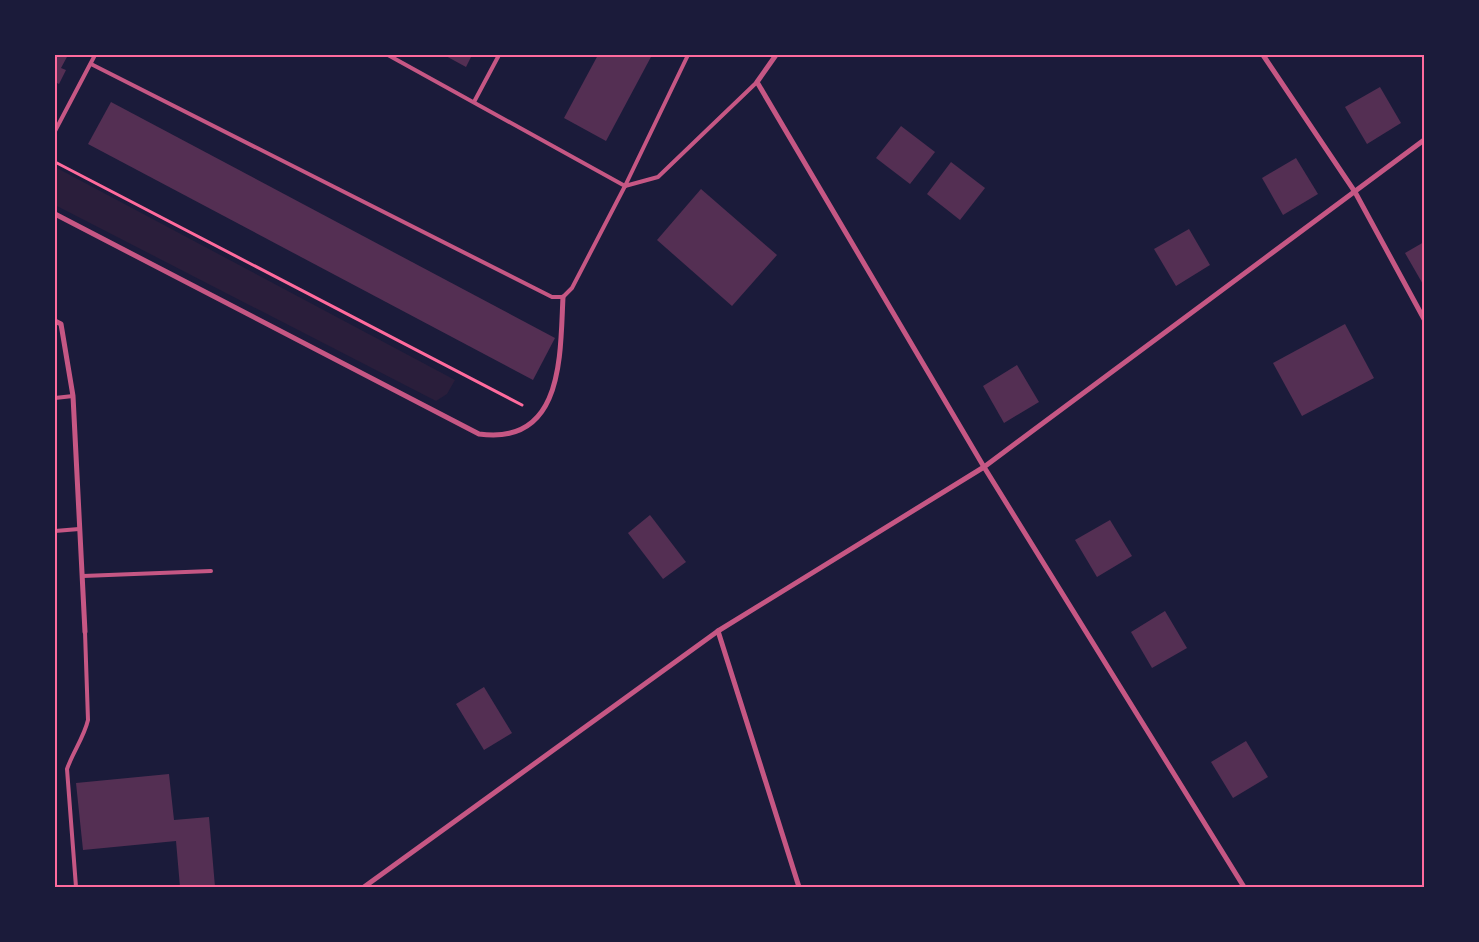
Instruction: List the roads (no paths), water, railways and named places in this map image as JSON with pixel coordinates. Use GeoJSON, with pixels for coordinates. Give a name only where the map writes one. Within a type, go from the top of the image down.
{"type":"FeatureCollection","features":[{"type":"Feature","properties":{"kind":"street"},"geometry":{"type":"LineString","coordinates":[[776,55],[757,82],[984,467],[1244,887]]}},
{"type":"Feature","properties":{"kind":"street"},"geometry":{"type":"LineString","coordinates":[[1263,55],[1355,192],[1424,318]]}},
{"type":"Feature","properties":{"kind":"street"},"geometry":{"type":"LineString","coordinates":[[364,887],[718,631],[984,467],[1424,140]]}},
{"type":"Feature","properties":{"kind":"street"},"geometry":{"type":"LineString","coordinates":[[55,214],[479,434],[496,436],[512,434],[530,424],[546,406],[560,363],[563,296]]}},
{"type":"Feature","properties":{"kind":"street"},"geometry":{"type":"LineString","coordinates":[[55,320],[61,324],[73,396],[85,632]]}},
{"type":"Feature","properties":{"kind":"street"},"geometry":{"type":"LineString","coordinates":[[718,631],[799,887]]}},
{"type":"Feature","properties":{"kind":"lane"},"geometry":{"type":"LineString","coordinates":[[55,131],[95,55]]}},
{"type":"Feature","properties":{"kind":"lane"},"geometry":{"type":"LineString","coordinates":[[388,55],[626,186],[658,177],[757,82]]}},
{"type":"Feature","properties":{"kind":"lane"},"geometry":{"type":"LineString","coordinates":[[474,102],[499,55]]}},
{"type":"Feature","properties":{"kind":"lane"},"geometry":{"type":"LineString","coordinates":[[91,64],[552,297],[563,296],[572,288],[626,186],[688,55]]}},
{"type":"Feature","properties":{"kind":"lane"},"geometry":{"type":"LineString","coordinates":[[55,398],[73,396]]}},
{"type":"Feature","properties":{"kind":"lane"},"geometry":{"type":"LineString","coordinates":[[55,531],[79,529]]}},
{"type":"Feature","properties":{"kind":"lane"},"geometry":{"type":"LineString","coordinates":[[83,576],[211,571]]}},
{"type":"Feature","properties":{"kind":"lane"},"geometry":{"type":"LineString","coordinates":[[76,887],[67,769],[73,753],[85,733],[88,720],[85,632]]}}]}
